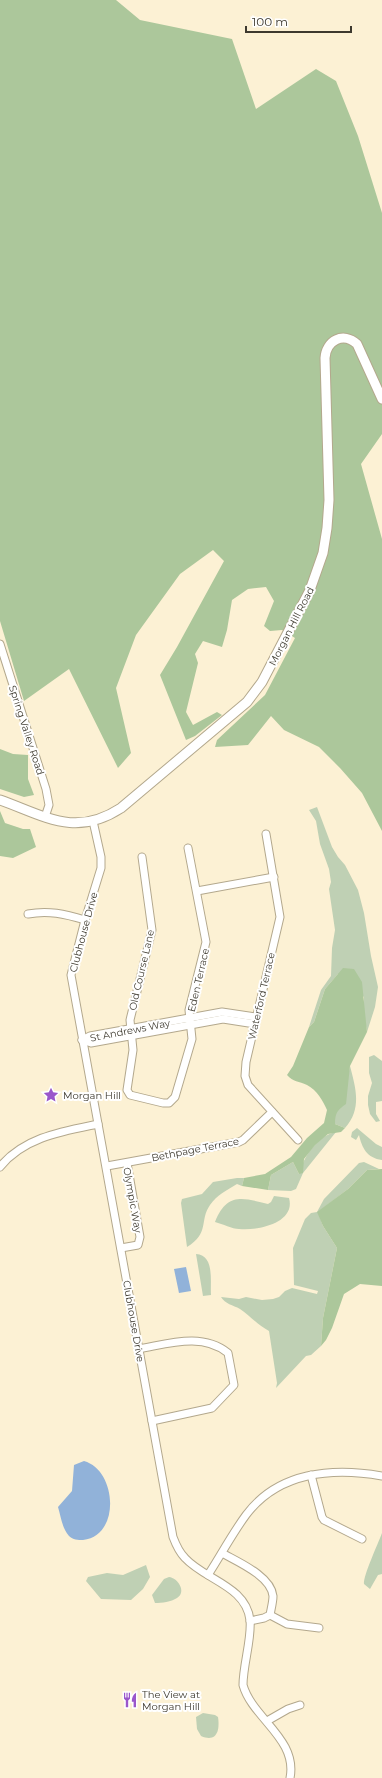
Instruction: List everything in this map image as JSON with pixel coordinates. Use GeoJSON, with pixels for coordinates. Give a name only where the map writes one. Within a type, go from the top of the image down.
{"type":"FeatureCollection","features":[{"type":"Feature","properties":{"kind":"main road","name":"Morgan Hill Road"},"geometry":{"type":"LineString","coordinates":[[0,800],[45,817],[67,823],[82,824],[93,821],[121,808],[247,702],[262,682],[310,590],[323,554],[329,511],[325,358],[326,350],[329,345],[337,339],[344,338],[357,344],[382,399]]}},
{"type":"Feature","properties":{"kind":"street","name":"Spring Valley Road"},"geometry":{"type":"LineString","coordinates":[[0,644],[46,789],[49,805],[45,817]]}},
{"type":"Feature","properties":{"kind":"street","name":"Clubhouse Drive"},"geometry":{"type":"LineString","coordinates":[[93,821],[102,862],[71,975],[82,1040],[107,1166],[138,1349],[169,1516],[177,1548],[185,1559],[240,1596],[247,1609],[250,1621],[243,1673],[243,1685],[253,1706],[284,1745],[291,1771],[290,1778]]}},
{"type":"Feature","properties":{"kind":"street","name":"Waterford Terrace"},"geometry":{"type":"LineString","coordinates":[[266,834],[280,917],[255,1020],[246,1062],[245,1076],[248,1085],[298,1140]]}},
{"type":"Feature","properties":{"kind":"street","name":"Eden Terrace"},"geometry":{"type":"LineString","coordinates":[[163,1103],[169,1103],[175,1097],[192,1039],[189,1010],[206,942],[188,848]]}},
{"type":"Feature","properties":{"kind":"street","name":"Old Course Lane"},"geometry":{"type":"LineString","coordinates":[[142,857],[152,930],[130,1020],[133,1050],[127,1090],[130,1094],[163,1103]]}},
{"type":"Feature","properties":{"kind":"street"},"geometry":{"type":"LineString","coordinates":[[197,891],[274,877]]}},
{"type":"Feature","properties":{"kind":"street"},"geometry":{"type":"LineString","coordinates":[[28,914],[55,912],[85,920]]}},
{"type":"Feature","properties":{"kind":"street","name":"St Andrews Way"},"geometry":{"type":"LineString","coordinates":[[82,1040],[91,1043],[131,1032],[190,1022],[255,1020]]}},
{"type":"Feature","properties":{"kind":"street","name":"Bethpage Terrace"},"geometry":{"type":"LineString","coordinates":[[107,1166],[239,1142],[243,1140],[272,1112]]}},
{"type":"Feature","properties":{"kind":"street"},"geometry":{"type":"LineString","coordinates":[[0,1167],[18,1152],[38,1139],[60,1132],[98,1124]]}},
{"type":"Feature","properties":{"kind":"street","name":"Olympic Way"},"geometry":{"type":"LineString","coordinates":[[121,1248],[138,1245],[140,1237],[127,1163]]}},
{"type":"Feature","properties":{"kind":"street"},"geometry":{"type":"LineString","coordinates":[[138,1349],[192,1340],[208,1344],[228,1353],[234,1381],[233,1387],[212,1408],[152,1421]]}},
{"type":"Feature","properties":{"kind":"street"},"geometry":{"type":"LineString","coordinates":[[208,1575],[246,1515],[267,1494],[295,1479],[328,1471],[382,1476]]}},
{"type":"Feature","properties":{"kind":"street"},"geometry":{"type":"LineString","coordinates":[[312,1475],[324,1520],[362,1539]]}},
{"type":"Feature","properties":{"kind":"street"},"geometry":{"type":"LineString","coordinates":[[222,1552],[264,1578],[270,1586],[273,1595],[270,1614],[264,1618],[250,1621]]}},
{"type":"Feature","properties":{"kind":"street"},"geometry":{"type":"LineString","coordinates":[[270,1614],[287,1624],[319,1628]]}},
{"type":"Feature","properties":{"kind":"street"},"geometry":{"type":"LineString","coordinates":[[267,1722],[288,1709],[300,1705]]}},
{"type":"Feature","properties":{"kind":"green space"},"geometry":{"type":"Polygon","coordinates":[[[0,0],[116,0],[140,20],[232,39],[256,109],[316,69],[336,81],[358,136],[382,213],[382,434],[361,464],[382,539],[382,831],[362,793],[340,768],[319,747],[284,730],[271,716],[248,745],[215,747],[217,740],[265,695],[295,638],[282,630],[270,631],[264,626],[274,601],[266,587],[248,589],[232,600],[227,630],[222,647],[203,641],[195,654],[198,663],[186,712],[193,725],[217,712],[222,715],[195,736],[186,740],[160,675],[224,561],[213,550],[180,574],[136,635],[116,688],[131,753],[118,768],[69,669],[24,701],[0,621],[0,0]]]}},
{"type":"Feature","properties":{"kind":"green space"},"geometry":{"type":"Polygon","coordinates":[[[0,749],[13,754],[28,755],[28,779],[34,795],[24,797],[0,789],[0,749]]]}},
{"type":"Feature","properties":{"kind":"green space"},"geometry":{"type":"Polygon","coordinates":[[[317,807],[332,847],[345,865],[358,890],[364,913],[378,987],[375,1007],[367,1032],[364,1014],[364,997],[338,974],[325,989],[314,1022],[309,1027],[321,990],[331,976],[332,948],[335,930],[329,889],[331,882],[329,869],[320,844],[316,821],[309,810],[317,807]]]}},
{"type":"Feature","properties":{"kind":"green space"},"geometry":{"type":"Polygon","coordinates":[[[0,811],[5,823],[23,829],[30,829],[36,847],[13,858],[0,856],[0,811]]]}},
{"type":"Feature","properties":{"kind":"green space"},"geometry":{"type":"Polygon","coordinates":[[[343,968],[354,969],[362,982],[367,1032],[350,1066],[346,1104],[336,1114],[335,1124],[345,1128],[341,1132],[328,1134],[315,1145],[304,1159],[303,1173],[299,1174],[293,1162],[271,1175],[268,1190],[242,1186],[244,1178],[265,1174],[291,1157],[307,1138],[324,1123],[327,1110],[319,1096],[311,1087],[294,1080],[287,1075],[293,1066],[309,1027],[314,1022],[325,989],[343,968]]]}},
{"type":"Feature","properties":{"kind":"green space"},"geometry":{"type":"Polygon","coordinates":[[[374,1055],[382,1061],[382,1101],[376,1102],[376,1114],[380,1121],[376,1122],[370,1114],[368,1105],[368,1096],[372,1083],[369,1073],[369,1057],[374,1055]]]}},
{"type":"Feature","properties":{"kind":"green space"},"geometry":{"type":"Polygon","coordinates":[[[350,1066],[356,1091],[356,1106],[354,1114],[345,1128],[335,1124],[335,1116],[347,1082],[350,1066]]]}},
{"type":"Feature","properties":{"kind":"green space"},"geometry":{"type":"Polygon","coordinates":[[[357,1128],[376,1144],[382,1147],[382,1160],[372,1157],[366,1152],[359,1135],[356,1140],[351,1137],[352,1132],[357,1128]]]}},
{"type":"Feature","properties":{"kind":"green space"},"geometry":{"type":"Polygon","coordinates":[[[336,1132],[303,1173],[296,1189],[291,1191],[268,1190],[271,1175],[293,1162],[299,1174],[304,1161],[312,1148],[322,1138],[336,1132]]]}},
{"type":"Feature","properties":{"kind":"green space"},"geometry":{"type":"Polygon","coordinates":[[[364,1162],[379,1169],[367,1170],[348,1189],[318,1212],[323,1226],[337,1248],[323,1318],[321,1346],[311,1355],[306,1356],[276,1388],[277,1383],[269,1331],[221,1297],[239,1299],[246,1297],[262,1300],[273,1299],[279,1297],[285,1291],[292,1288],[317,1294],[318,1291],[294,1285],[293,1248],[305,1219],[311,1213],[317,1212],[324,1199],[359,1163],[364,1162]]]}},
{"type":"Feature","properties":{"kind":"green space"},"geometry":{"type":"Polygon","coordinates":[[[382,1169],[382,1286],[360,1284],[344,1294],[332,1328],[321,1346],[323,1318],[337,1248],[323,1226],[317,1212],[348,1189],[367,1170],[382,1169]]]}},
{"type":"Feature","properties":{"kind":"green space"},"geometry":{"type":"Polygon","coordinates":[[[244,1178],[242,1186],[237,1184],[222,1193],[213,1201],[205,1216],[199,1237],[187,1247],[181,1203],[182,1199],[202,1194],[213,1182],[244,1178]]]}},
{"type":"Feature","properties":{"kind":"green space"},"geometry":{"type":"Polygon","coordinates":[[[274,1196],[289,1198],[290,1207],[287,1214],[274,1224],[256,1229],[239,1229],[215,1222],[220,1212],[230,1202],[243,1199],[268,1204],[274,1196]]]}},
{"type":"Feature","properties":{"kind":"green space"},"geometry":{"type":"Polygon","coordinates":[[[196,1254],[206,1259],[209,1264],[211,1295],[203,1296],[196,1254]]]}},
{"type":"Feature","properties":{"kind":"green space"},"geometry":{"type":"Polygon","coordinates":[[[382,1533],[382,1574],[378,1575],[370,1589],[364,1584],[364,1580],[382,1533]]]}},
{"type":"Feature","properties":{"kind":"green space"},"geometry":{"type":"Polygon","coordinates":[[[146,1565],[150,1577],[143,1589],[131,1600],[101,1599],[86,1581],[88,1577],[107,1573],[123,1575],[146,1565]]]}},
{"type":"Feature","properties":{"kind":"green space"},"geometry":{"type":"Polygon","coordinates":[[[169,1577],[175,1580],[180,1586],[180,1595],[169,1601],[155,1603],[152,1595],[164,1579],[169,1577]]]}},
{"type":"Feature","properties":{"kind":"green space"},"geometry":{"type":"Polygon","coordinates":[[[203,1713],[218,1717],[218,1731],[211,1738],[201,1736],[197,1729],[196,1717],[203,1713]]]}},
{"type":"Feature","properties":{"kind":"water"},"geometry":{"type":"Polygon","coordinates":[[[186,1267],[191,1291],[179,1293],[174,1269],[186,1267]]]}},
{"type":"Feature","properties":{"kind":"water"},"geometry":{"type":"Polygon","coordinates":[[[84,1461],[95,1467],[103,1477],[108,1489],[110,1502],[109,1516],[104,1527],[95,1536],[83,1540],[76,1540],[69,1536],[65,1530],[58,1507],[72,1491],[74,1465],[84,1461]]]}},
{"type":"Feature","properties":{"kind":"place","name":"Morgan Hill"},"geometry":{"type":"Point","coordinates":[51,1095]}},
{"type":"Feature","properties":{"kind":"place","name":"The View at Morgan Hill"},"geometry":{"type":"Point","coordinates":[130,1700]}}]}
